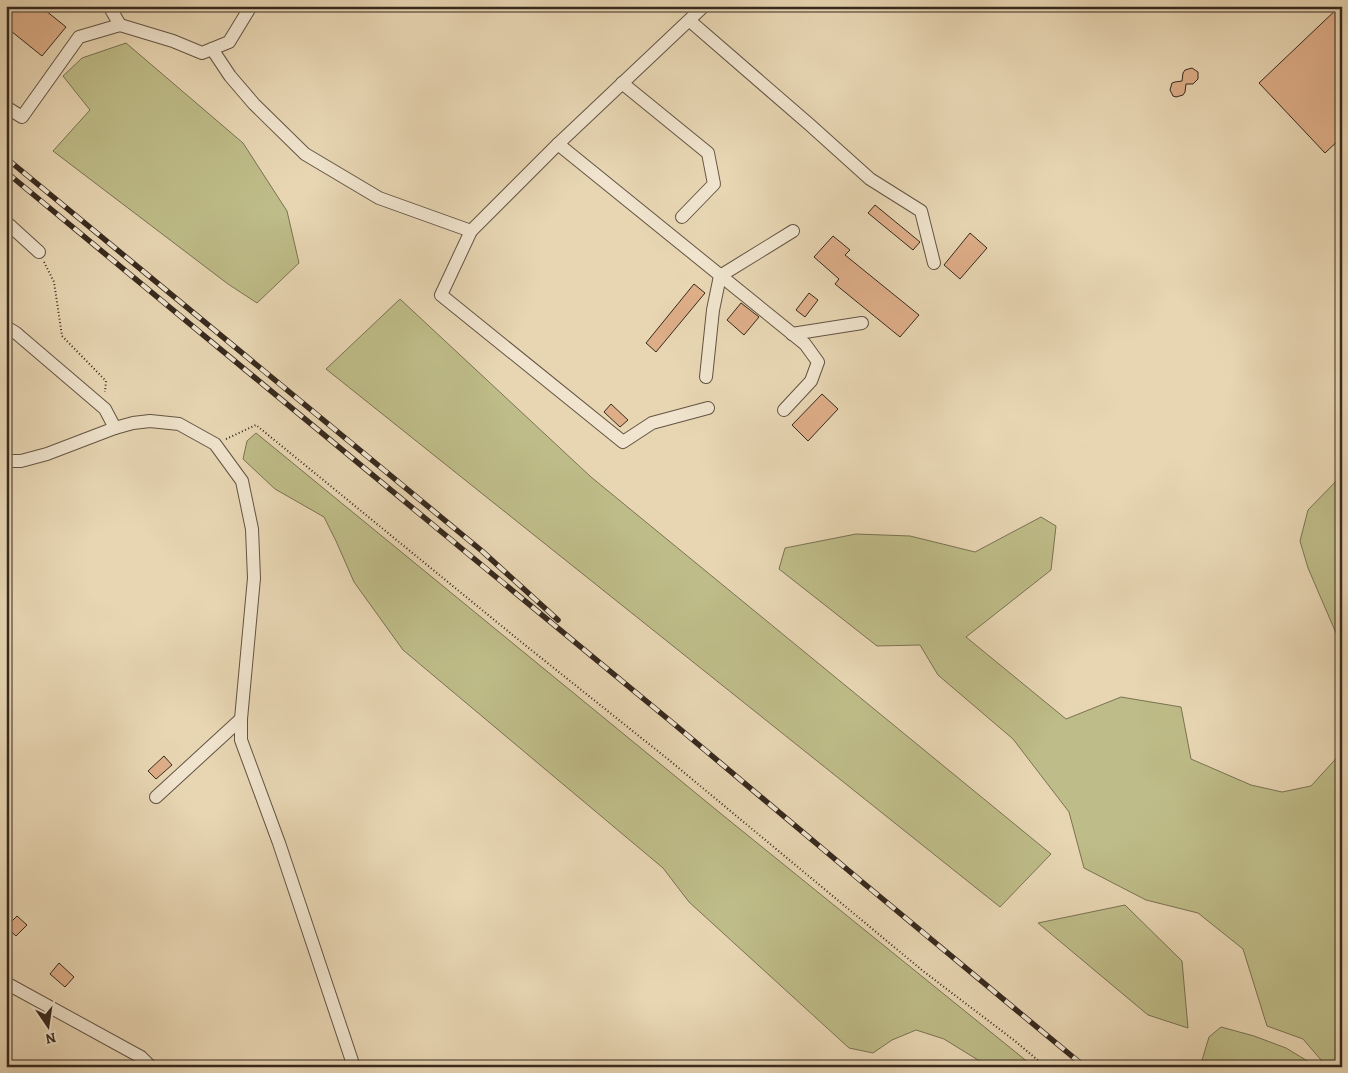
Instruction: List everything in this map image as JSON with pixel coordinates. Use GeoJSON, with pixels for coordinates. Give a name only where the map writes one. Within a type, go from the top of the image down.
{"type":"FeatureCollection","features":[{"type":"Feature","properties":{"kind":"street"},"geometry":{"type":"LineString","coordinates":[[109,6],[120,25]]}},
{"type":"Feature","properties":{"kind":"street"},"geometry":{"type":"LineString","coordinates":[[6,107],[22,117],[79,37],[120,25],[173,41],[202,53],[229,42],[251,6]]}},
{"type":"Feature","properties":{"kind":"street"},"geometry":{"type":"LineString","coordinates":[[704,6],[558,144],[471,231],[441,294],[623,442],[652,424],[708,408]]}},
{"type":"Feature","properties":{"kind":"street"},"geometry":{"type":"LineString","coordinates":[[690,21],[870,179],[922,211],[934,263]]}},
{"type":"Feature","properties":{"kind":"street"},"geometry":{"type":"LineString","coordinates":[[212,49],[230,76],[254,104],[305,154],[379,198],[471,231]]}},
{"type":"Feature","properties":{"kind":"street"},"geometry":{"type":"LineString","coordinates":[[622,83],[708,153],[714,184],[682,217]]}},
{"type":"Feature","properties":{"kind":"street"},"geometry":{"type":"LineString","coordinates":[[558,144],[805,344],[818,362],[811,381],[784,410]]}},
{"type":"Feature","properties":{"kind":"street"},"geometry":{"type":"LineString","coordinates":[[6,222],[39,252]]}},
{"type":"Feature","properties":{"kind":"street"},"geometry":{"type":"LineString","coordinates":[[706,378],[713,310],[720,276],[793,232]]}},
{"type":"Feature","properties":{"kind":"street"},"geometry":{"type":"LineString","coordinates":[[792,334],[862,323]]}},
{"type":"Feature","properties":{"kind":"street"},"geometry":{"type":"LineString","coordinates":[[6,327],[16,333],[105,409],[116,428]]}},
{"type":"Feature","properties":{"kind":"street"},"geometry":{"type":"LineString","coordinates":[[6,460],[21,461],[47,454],[116,428],[150,421],[180,424],[215,444],[242,481],[252,529],[254,578],[240,719],[241,740],[279,843],[354,1067]]}},
{"type":"Feature","properties":{"kind":"street"},"geometry":{"type":"LineString","coordinates":[[156,797],[240,719]]}},
{"type":"Feature","properties":{"kind":"street"},"geometry":{"type":"LineString","coordinates":[[6,983],[141,1057],[151,1067]]}},
{"type":"Feature","properties":{"kind":"path"},"geometry":{"type":"LineString","coordinates":[[39,252],[54,282],[62,336],[106,381],[105,409]]}},
{"type":"Feature","properties":{"kind":"path"},"geometry":{"type":"LineString","coordinates":[[215,444],[256,425],[520,642],[670,760],[923,971],[1046,1067]]}},
{"type":"Feature","properties":{"kind":"shaded area"},"geometry":{"type":"Polygon","coordinates":[[[126,43],[243,143],[287,211],[299,263],[257,303],[228,284],[53,151],[90,110],[63,76],[82,58],[126,43]]]}},
{"type":"Feature","properties":{"kind":"shaded area"},"geometry":{"type":"Polygon","coordinates":[[[400,299],[591,477],[1051,854],[1000,907],[326,369],[400,299]]]}},
{"type":"Feature","properties":{"kind":"shaded area"},"geometry":{"type":"Polygon","coordinates":[[[256,433],[1034,1067],[987,1067],[944,1039],[916,1030],[892,1040],[873,1053],[849,1048],[689,902],[663,868],[403,650],[354,582],[324,517],[275,489],[243,459],[247,441],[256,433]]]}},
{"type":"Feature","properties":{"kind":"shaded area"},"geometry":{"type":"Polygon","coordinates":[[[1342,475],[1342,647],[1308,568],[1300,541],[1308,510],[1342,475]]]}},
{"type":"Feature","properties":{"kind":"shaded area"},"geometry":{"type":"Polygon","coordinates":[[[1041,517],[1056,526],[1051,570],[966,637],[1066,719],[1121,697],[1181,707],[1191,759],[1251,785],[1282,792],[1311,786],[1342,752],[1342,1067],[1327,1067],[1303,1039],[1267,1026],[1243,949],[1198,913],[1146,900],[1084,868],[1069,812],[1013,739],[938,675],[920,645],[877,646],[779,569],[785,548],[856,534],[910,536],[975,552],[1041,517]]]}},
{"type":"Feature","properties":{"kind":"shaded area"},"geometry":{"type":"Polygon","coordinates":[[[1125,905],[1182,961],[1188,1028],[1148,1015],[1038,923],[1125,905]]]}},
{"type":"Feature","properties":{"kind":"shaded area"},"geometry":{"type":"Polygon","coordinates":[[[1221,1027],[1254,1036],[1286,1048],[1316,1067],[1200,1067],[1209,1037],[1221,1027]]]}},
{"type":"Feature","properties":{"kind":"building"},"geometry":{"type":"Polygon","coordinates":[[[6,6],[40,6],[66,27],[42,56],[6,27],[6,6]]]}},
{"type":"Feature","properties":{"kind":"building"},"geometry":{"type":"Polygon","coordinates":[[[1342,6],[1342,137],[1325,153],[1259,83],[1342,6]]]}},
{"type":"Feature","properties":{"kind":"building"},"geometry":{"type":"Polygon","coordinates":[[[1192,68],[1198,72],[1198,79],[1193,84],[1186,84],[1183,95],[1173,96],[1170,90],[1172,83],[1182,81],[1185,70],[1192,68]]]}},
{"type":"Feature","properties":{"kind":"building"},"geometry":{"type":"Polygon","coordinates":[[[875,205],[920,242],[913,250],[868,213],[875,205]]]}},
{"type":"Feature","properties":{"kind":"building"},"geometry":{"type":"Polygon","coordinates":[[[970,233],[987,248],[960,279],[944,265],[970,233]]]}},
{"type":"Feature","properties":{"kind":"building"},"geometry":{"type":"Polygon","coordinates":[[[833,236],[850,250],[845,255],[919,315],[900,337],[835,284],[839,279],[814,257],[833,236]]]}},
{"type":"Feature","properties":{"kind":"building"},"geometry":{"type":"Polygon","coordinates":[[[694,284],[705,293],[656,352],[646,343],[694,284]]]}},
{"type":"Feature","properties":{"kind":"building"},"geometry":{"type":"Polygon","coordinates":[[[809,293],[818,300],[805,317],[796,310],[809,293]]]}},
{"type":"Feature","properties":{"kind":"building"},"geometry":{"type":"Polygon","coordinates":[[[741,303],[759,317],[744,335],[727,320],[741,303]]]}},
{"type":"Feature","properties":{"kind":"building"},"geometry":{"type":"Polygon","coordinates":[[[822,394],[838,409],[808,441],[792,425],[822,394]]]}},
{"type":"Feature","properties":{"kind":"building"},"geometry":{"type":"Polygon","coordinates":[[[611,404],[628,420],[620,427],[604,412],[611,404]]]}},
{"type":"Feature","properties":{"kind":"building"},"geometry":{"type":"Polygon","coordinates":[[[164,756],[172,765],[156,779],[148,771],[164,756]]]}},
{"type":"Feature","properties":{"kind":"building"},"geometry":{"type":"Polygon","coordinates":[[[17,916],[27,925],[16,936],[6,927],[17,916]]]}},
{"type":"Feature","properties":{"kind":"building"},"geometry":{"type":"Polygon","coordinates":[[[59,963],[74,977],[65,987],[50,974],[59,963]]]}},
{"type":"Feature","properties":{"kind":"railway"},"geometry":{"type":"LineString","coordinates":[[6,158],[482,551],[558,620]]}},
{"type":"Feature","properties":{"kind":"railway"},"geometry":{"type":"LineString","coordinates":[[6,172],[674,724],[1085,1067]]}}]}
